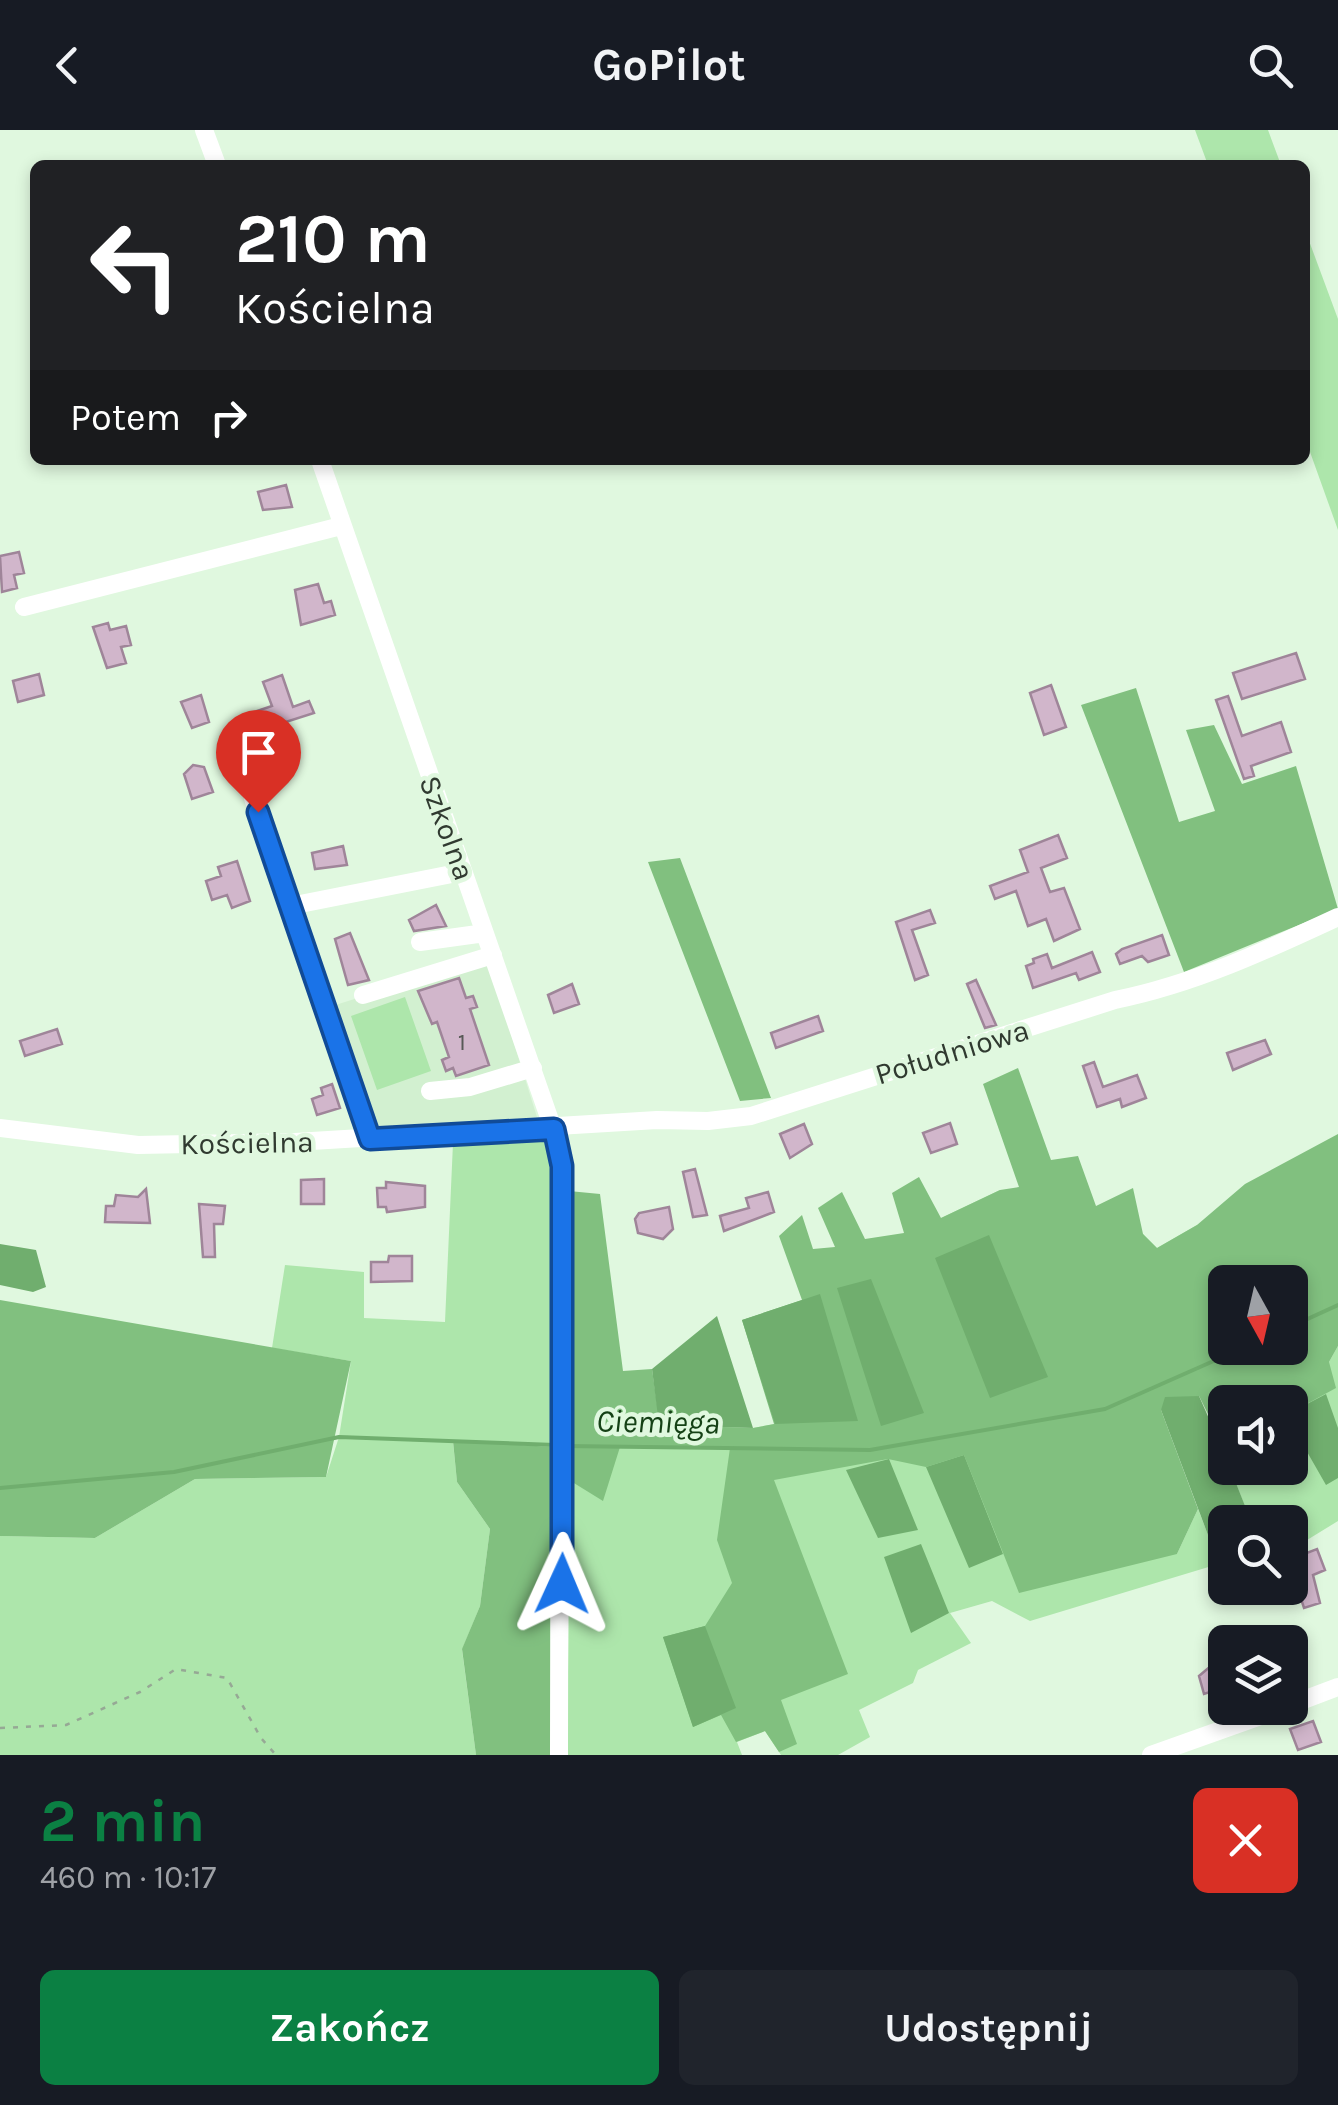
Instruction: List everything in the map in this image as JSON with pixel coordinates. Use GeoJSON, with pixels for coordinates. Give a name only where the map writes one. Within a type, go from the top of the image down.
{"type":"FeatureCollection","features":[{"type":"Feature","properties":{"kind":"street"},"geometry":{"type":"LineString","coordinates":[[204,130],[215,160]]}},
{"type":"Feature","properties":{"kind":"street","name":"Szkolna"},"geometry":{"type":"LineString","coordinates":[[322,465],[554,1129],[562,1166],[560,1755]]}},
{"type":"Feature","properties":{"kind":"street"},"geometry":{"type":"LineString","coordinates":[[24,606],[340,526]]}},
{"type":"Feature","properties":{"kind":"street"},"geometry":{"type":"LineString","coordinates":[[253,798],[370,1139]]}},
{"type":"Feature","properties":{"kind":"street"},"geometry":{"type":"LineString","coordinates":[[290,906],[462,872]]}},
{"type":"Feature","properties":{"kind":"street","name":"Południowa"},"geometry":{"type":"LineString","coordinates":[[554,1129],[751,1116],[1115,1000],[1159,991],[1231,966],[1338,917]]}},
{"type":"Feature","properties":{"kind":"street"},"geometry":{"type":"LineString","coordinates":[[420,942],[485,934]]}},
{"type":"Feature","properties":{"kind":"street"},"geometry":{"type":"LineString","coordinates":[[363,995],[493,956]]}},
{"type":"Feature","properties":{"kind":"street"},"geometry":{"type":"LineString","coordinates":[[430,1091],[470,1087],[533,1068]]}},
{"type":"Feature","properties":{"kind":"street","name":"Kościelna"},"geometry":{"type":"LineString","coordinates":[[0,1128],[138,1145],[554,1129]]}},
{"type":"Feature","properties":{"kind":"street"},"geometry":{"type":"LineString","coordinates":[[1308,1699],[1338,1688]]}},
{"type":"Feature","properties":{"kind":"street"},"geometry":{"type":"LineString","coordinates":[[1150,1755],[1234,1725]]}},
{"type":"Feature","properties":{"kind":"path"},"geometry":{"type":"LineString","coordinates":[[0,1728],[66,1725],[140,1692],[176,1669],[227,1678],[276,1755]]}},
{"type":"Feature","properties":{"kind":"shaded area"},"geometry":{"type":"Polygon","coordinates":[[[1195,130],[1268,130],[1279,160],[1206,160],[1195,130]]]}},
{"type":"Feature","properties":{"kind":"shaded area"},"geometry":{"type":"Polygon","coordinates":[[[1310,243],[1338,319],[1338,530],[1310,452],[1310,243]]]}},
{"type":"Feature","properties":{"kind":"shaded area"},"geometry":{"type":"Polygon","coordinates":[[[1136,688],[1179,822],[1215,811],[1186,730],[1214,725],[1242,784],[1296,766],[1338,909],[1184,972],[1081,705],[1136,688]]]}},
{"type":"Feature","properties":{"kind":"shaded area"},"geometry":{"type":"Polygon","coordinates":[[[680,858],[771,1098],[740,1101],[648,862],[680,858]]]}},
{"type":"Feature","properties":{"kind":"shaded area"},"geometry":{"type":"Polygon","coordinates":[[[487,957],[537,1117],[368,1133],[326,1008],[487,957]]]}},
{"type":"Feature","properties":{"kind":"shaded area"},"geometry":{"type":"Polygon","coordinates":[[[405,997],[431,1071],[377,1090],[351,1016],[405,997]]]}},
{"type":"Feature","properties":{"kind":"shaded area"},"geometry":{"type":"Polygon","coordinates":[[[1018,1068],[1051,1160],[1078,1156],[1096,1206],[1133,1188],[1143,1234],[1157,1248],[1197,1225],[1245,1184],[1338,1134],[1338,1346],[1329,1362],[1336,1388],[1308,1403],[1308,1385],[1208,1385],[1208,1414],[1199,1396],[1161,1410],[1198,1509],[1177,1554],[1019,1593],[964,1455],[926,1467],[888,1459],[774,1480],[848,1674],[781,1700],[797,1744],[779,1752],[765,1731],[736,1742],[721,1715],[693,1727],[663,1637],[705,1626],[732,1583],[717,1540],[730,1448],[620,1447],[603,1501],[569,1480],[569,1191],[600,1194],[623,1371],[652,1369],[660,1425],[753,1428],[774,1424],[742,1320],[802,1300],[779,1236],[802,1215],[813,1249],[835,1247],[818,1208],[842,1192],[865,1239],[904,1233],[892,1193],[919,1177],[941,1218],[1000,1190],[1019,1187],[983,1084],[1018,1068]]]}},
{"type":"Feature","properties":{"kind":"shaded area"},"geometry":{"type":"Polygon","coordinates":[[[538,1136],[551,1142],[553,1447],[453,1442],[457,1482],[490,1529],[480,1606],[462,1650],[476,1755],[0,1755],[0,1536],[95,1538],[195,1479],[326,1477],[339,1437],[351,1361],[272,1348],[285,1265],[364,1272],[364,1318],[445,1322],[453,1143],[538,1136]]]}},
{"type":"Feature","properties":{"kind":"shaded area"},"geometry":{"type":"Polygon","coordinates":[[[1300,1184],[1329,1362],[1338,1346],[1338,1521],[1308,1539],[1308,1505],[1244,1505],[1237,1485],[1308,1485],[1308,1385],[1209,1385],[1197,1358],[1152,1376],[1161,1410],[1177,1554],[1198,1509],[1208,1535],[1208,1567],[1030,1621],[992,1601],[950,1613],[971,1643],[918,1670],[913,1683],[859,1710],[870,1737],[838,1755],[781,1755],[765,1731],[737,1742],[742,1755],[567,1755],[571,1423],[753,1428],[775,1424],[941,1218],[1000,1190],[1143,1234],[1157,1248],[1197,1225],[1300,1184]]]}},
{"type":"Feature","properties":{"kind":"shaded area"},"geometry":{"type":"Polygon","coordinates":[[[989,1235],[1048,1377],[990,1398],[935,1258],[989,1235]]]}},
{"type":"Feature","properties":{"kind":"shaded area"},"geometry":{"type":"Polygon","coordinates":[[[0,1244],[36,1250],[46,1287],[33,1292],[0,1285],[0,1244]]]}},
{"type":"Feature","properties":{"kind":"shaded area"},"geometry":{"type":"Polygon","coordinates":[[[871,1279],[924,1413],[881,1426],[837,1288],[871,1279]]]}},
{"type":"Feature","properties":{"kind":"shaded area"},"geometry":{"type":"Polygon","coordinates":[[[820,1294],[858,1421],[775,1424],[742,1320],[820,1294]]]}},
{"type":"Feature","properties":{"kind":"shaded area"},"geometry":{"type":"Polygon","coordinates":[[[0,1300],[351,1361],[326,1477],[195,1479],[95,1538],[0,1536],[0,1300]]]}},
{"type":"Feature","properties":{"kind":"shaded area"},"geometry":{"type":"Polygon","coordinates":[[[717,1316],[753,1428],[659,1425],[652,1369],[717,1316]]]}},
{"type":"Feature","properties":{"kind":"shaded area"},"geometry":{"type":"Polygon","coordinates":[[[1326,1394],[1338,1428],[1338,1478],[1326,1485],[1308,1454],[1308,1404],[1326,1394]]]}},
{"type":"Feature","properties":{"kind":"shaded area"},"geometry":{"type":"Polygon","coordinates":[[[1199,1396],[1208,1416],[1208,1485],[1237,1485],[1245,1505],[1208,1505],[1208,1535],[1161,1410],[1165,1397],[1199,1396]]]}},
{"type":"Feature","properties":{"kind":"shaded area"},"geometry":{"type":"Polygon","coordinates":[[[453,1441],[553,1447],[552,1755],[476,1755],[462,1649],[480,1606],[490,1529],[457,1482],[453,1441]]]}},
{"type":"Feature","properties":{"kind":"shaded area"},"geometry":{"type":"Polygon","coordinates":[[[964,1455],[1003,1554],[969,1568],[926,1467],[964,1455]]]}},
{"type":"Feature","properties":{"kind":"shaded area"},"geometry":{"type":"Polygon","coordinates":[[[889,1459],[918,1530],[878,1538],[846,1470],[889,1459]]]}},
{"type":"Feature","properties":{"kind":"shaded area"},"geometry":{"type":"Polygon","coordinates":[[[921,1544],[949,1613],[911,1633],[884,1557],[921,1544]]]}},
{"type":"Feature","properties":{"kind":"shaded area"},"geometry":{"type":"Polygon","coordinates":[[[705,1626],[736,1708],[693,1727],[663,1637],[705,1626]]]}},
{"type":"Feature","properties":{"kind":"building"},"geometry":{"type":"Polygon","coordinates":[[[286,485],[292,507],[263,510],[258,492],[286,485]]]}},
{"type":"Feature","properties":{"kind":"building"},"geometry":{"type":"Polygon","coordinates":[[[19,552],[24,573],[14,575],[17,588],[2,592],[0,556],[19,552]]]}},
{"type":"Feature","properties":{"kind":"building"},"geometry":{"type":"Polygon","coordinates":[[[318,584],[324,603],[331,601],[335,615],[301,625],[295,590],[318,584]]]}},
{"type":"Feature","properties":{"kind":"building"},"geometry":{"type":"Polygon","coordinates":[[[108,623],[110,630],[126,626],[131,645],[121,647],[126,663],[107,668],[93,627],[108,623]]]}},
{"type":"Feature","properties":{"kind":"building"},"geometry":{"type":"Polygon","coordinates":[[[1296,653],[1305,679],[1242,699],[1233,673],[1296,653]]]}},
{"type":"Feature","properties":{"kind":"building"},"geometry":{"type":"Polygon","coordinates":[[[39,674],[44,695],[18,702],[13,681],[39,674]]]}},
{"type":"Feature","properties":{"kind":"building"},"geometry":{"type":"Polygon","coordinates":[[[282,675],[293,707],[309,701],[314,713],[264,729],[257,711],[272,706],[263,682],[282,675]]]}},
{"type":"Feature","properties":{"kind":"building"},"geometry":{"type":"Polygon","coordinates":[[[1051,685],[1066,727],[1044,735],[1030,693],[1051,685]]]}},
{"type":"Feature","properties":{"kind":"building"},"geometry":{"type":"Polygon","coordinates":[[[201,695],[209,722],[192,728],[181,702],[201,695]]]}},
{"type":"Feature","properties":{"kind":"building"},"geometry":{"type":"Polygon","coordinates":[[[1228,696],[1242,736],[1281,722],[1291,752],[1251,766],[1254,776],[1244,779],[1216,700],[1228,696]]]}},
{"type":"Feature","properties":{"kind":"building"},"geometry":{"type":"Polygon","coordinates":[[[193,765],[204,767],[213,792],[192,799],[184,774],[193,765]]]}},
{"type":"Feature","properties":{"kind":"building"},"geometry":{"type":"Polygon","coordinates":[[[1058,835],[1067,858],[1041,868],[1050,892],[1064,888],[1080,929],[1054,941],[1046,919],[1028,926],[1016,891],[995,899],[990,886],[1028,872],[1020,850],[1058,835]]]}},
{"type":"Feature","properties":{"kind":"building"},"geometry":{"type":"Polygon","coordinates":[[[343,846],[347,865],[315,869],[312,853],[343,846]]]}},
{"type":"Feature","properties":{"kind":"building"},"geometry":{"type":"Polygon","coordinates":[[[237,861],[250,901],[232,908],[227,895],[212,900],[206,881],[221,876],[218,867],[237,861]]]}},
{"type":"Feature","properties":{"kind":"building"},"geometry":{"type":"Polygon","coordinates":[[[436,905],[446,926],[414,931],[409,920],[436,905]]]}},
{"type":"Feature","properties":{"kind":"building"},"geometry":{"type":"Polygon","coordinates":[[[930,910],[935,923],[912,930],[928,975],[915,980],[896,922],[930,910]]]}},
{"type":"Feature","properties":{"kind":"building"},"geometry":{"type":"Polygon","coordinates":[[[350,933],[369,980],[348,985],[335,939],[350,933]]]}},
{"type":"Feature","properties":{"kind":"building"},"geometry":{"type":"Polygon","coordinates":[[[1162,935],[1169,955],[1148,962],[1142,956],[1120,964],[1116,954],[1122,949],[1162,935]]]}},
{"type":"Feature","properties":{"kind":"building"},"geometry":{"type":"Polygon","coordinates":[[[1092,952],[1100,972],[1079,980],[1076,973],[1033,988],[1026,966],[1034,963],[1033,959],[1047,954],[1052,968],[1092,952]]]}},
{"type":"Feature","properties":{"kind":"building"},"geometry":{"type":"Polygon","coordinates":[[[459,978],[466,998],[473,996],[477,1007],[470,1009],[489,1065],[456,1076],[453,1068],[446,1071],[442,1060],[449,1057],[437,1022],[432,1024],[418,991],[459,978]]]}},
{"type":"Feature","properties":{"kind":"building"},"geometry":{"type":"Polygon","coordinates":[[[976,980],[996,1025],[985,1028],[967,984],[976,980]]]}},
{"type":"Feature","properties":{"kind":"building"},"geometry":{"type":"Polygon","coordinates":[[[572,984],[579,1004],[554,1013],[548,995],[572,984]]]}},
{"type":"Feature","properties":{"kind":"building"},"geometry":{"type":"Polygon","coordinates":[[[818,1016],[823,1031],[776,1048],[771,1033],[818,1016]]]}},
{"type":"Feature","properties":{"kind":"building"},"geometry":{"type":"Polygon","coordinates":[[[57,1029],[62,1044],[25,1056],[20,1041],[57,1029]]]}},
{"type":"Feature","properties":{"kind":"building"},"geometry":{"type":"Polygon","coordinates":[[[1265,1040],[1271,1054],[1233,1070],[1227,1053],[1265,1040]]]}},
{"type":"Feature","properties":{"kind":"building"},"geometry":{"type":"Polygon","coordinates":[[[1094,1062],[1103,1087],[1137,1075],[1146,1098],[1122,1107],[1120,1099],[1097,1107],[1083,1066],[1094,1062]]]}},
{"type":"Feature","properties":{"kind":"building"},"geometry":{"type":"Polygon","coordinates":[[[332,1084],[340,1108],[317,1115],[312,1099],[323,1095],[321,1088],[332,1084]]]}},
{"type":"Feature","properties":{"kind":"building"},"geometry":{"type":"Polygon","coordinates":[[[950,1123],[957,1144],[931,1153],[923,1133],[950,1123]]]}},
{"type":"Feature","properties":{"kind":"building"},"geometry":{"type":"Polygon","coordinates":[[[804,1124],[812,1144],[790,1158],[780,1134],[804,1124]]]}},
{"type":"Feature","properties":{"kind":"building"},"geometry":{"type":"Polygon","coordinates":[[[695,1169],[707,1215],[693,1217],[683,1172],[695,1169]]]}},
{"type":"Feature","properties":{"kind":"building"},"geometry":{"type":"Polygon","coordinates":[[[324,1179],[324,1204],[301,1204],[301,1180],[324,1179]]]}},
{"type":"Feature","properties":{"kind":"building"},"geometry":{"type":"Polygon","coordinates":[[[386,1182],[425,1186],[425,1207],[387,1212],[386,1207],[378,1207],[377,1188],[386,1188],[386,1182]]]}},
{"type":"Feature","properties":{"kind":"building"},"geometry":{"type":"Polygon","coordinates":[[[146,1189],[150,1223],[105,1222],[106,1206],[114,1206],[116,1195],[138,1197],[146,1189]]]}},
{"type":"Feature","properties":{"kind":"building"},"geometry":{"type":"Polygon","coordinates":[[[768,1192],[774,1212],[724,1231],[720,1216],[749,1208],[746,1198],[768,1192]]]}},
{"type":"Feature","properties":{"kind":"building"},"geometry":{"type":"Polygon","coordinates":[[[199,1204],[225,1206],[223,1224],[214,1224],[215,1257],[203,1257],[199,1204]]]}},
{"type":"Feature","properties":{"kind":"building"},"geometry":{"type":"Polygon","coordinates":[[[669,1207],[673,1229],[663,1239],[638,1233],[635,1219],[639,1213],[669,1207]]]}},
{"type":"Feature","properties":{"kind":"building"},"geometry":{"type":"Polygon","coordinates":[[[389,1256],[412,1256],[412,1281],[371,1282],[371,1262],[388,1262],[389,1256]]]}},
{"type":"Feature","properties":{"kind":"building"},"geometry":{"type":"Polygon","coordinates":[[[1317,1549],[1325,1570],[1313,1575],[1320,1603],[1304,1608],[1308,1605],[1308,1552],[1317,1549]]]}},
{"type":"Feature","properties":{"kind":"building"},"geometry":{"type":"Polygon","coordinates":[[[1208,1668],[1208,1693],[1204,1694],[1199,1676],[1208,1668]]]}},
{"type":"Feature","properties":{"kind":"building"},"geometry":{"type":"Polygon","coordinates":[[[1313,1721],[1321,1742],[1298,1750],[1290,1729],[1313,1721]]]}},
{"type":"Feature","properties":{"kind":"waterway","name":"Ciemięga"},"geometry":{"type":"LineString","coordinates":[[1308,1319],[1338,1305]]}},
{"type":"Feature","properties":{"kind":"waterway","name":"Ciemięga"},"geometry":{"type":"LineString","coordinates":[[565,1446],[870,1450],[1105,1409],[1208,1363]]}},
{"type":"Feature","properties":{"kind":"waterway","name":"Ciemięga"},"geometry":{"type":"LineString","coordinates":[[0,1488],[174,1472],[339,1437],[555,1445]]}},
{"type":"Feature","properties":{"kind":"route"},"geometry":{"type":"LineString","coordinates":[[258,812],[370,1139],[554,1129],[560,1149],[563,1200],[562,1584]]}}]}
